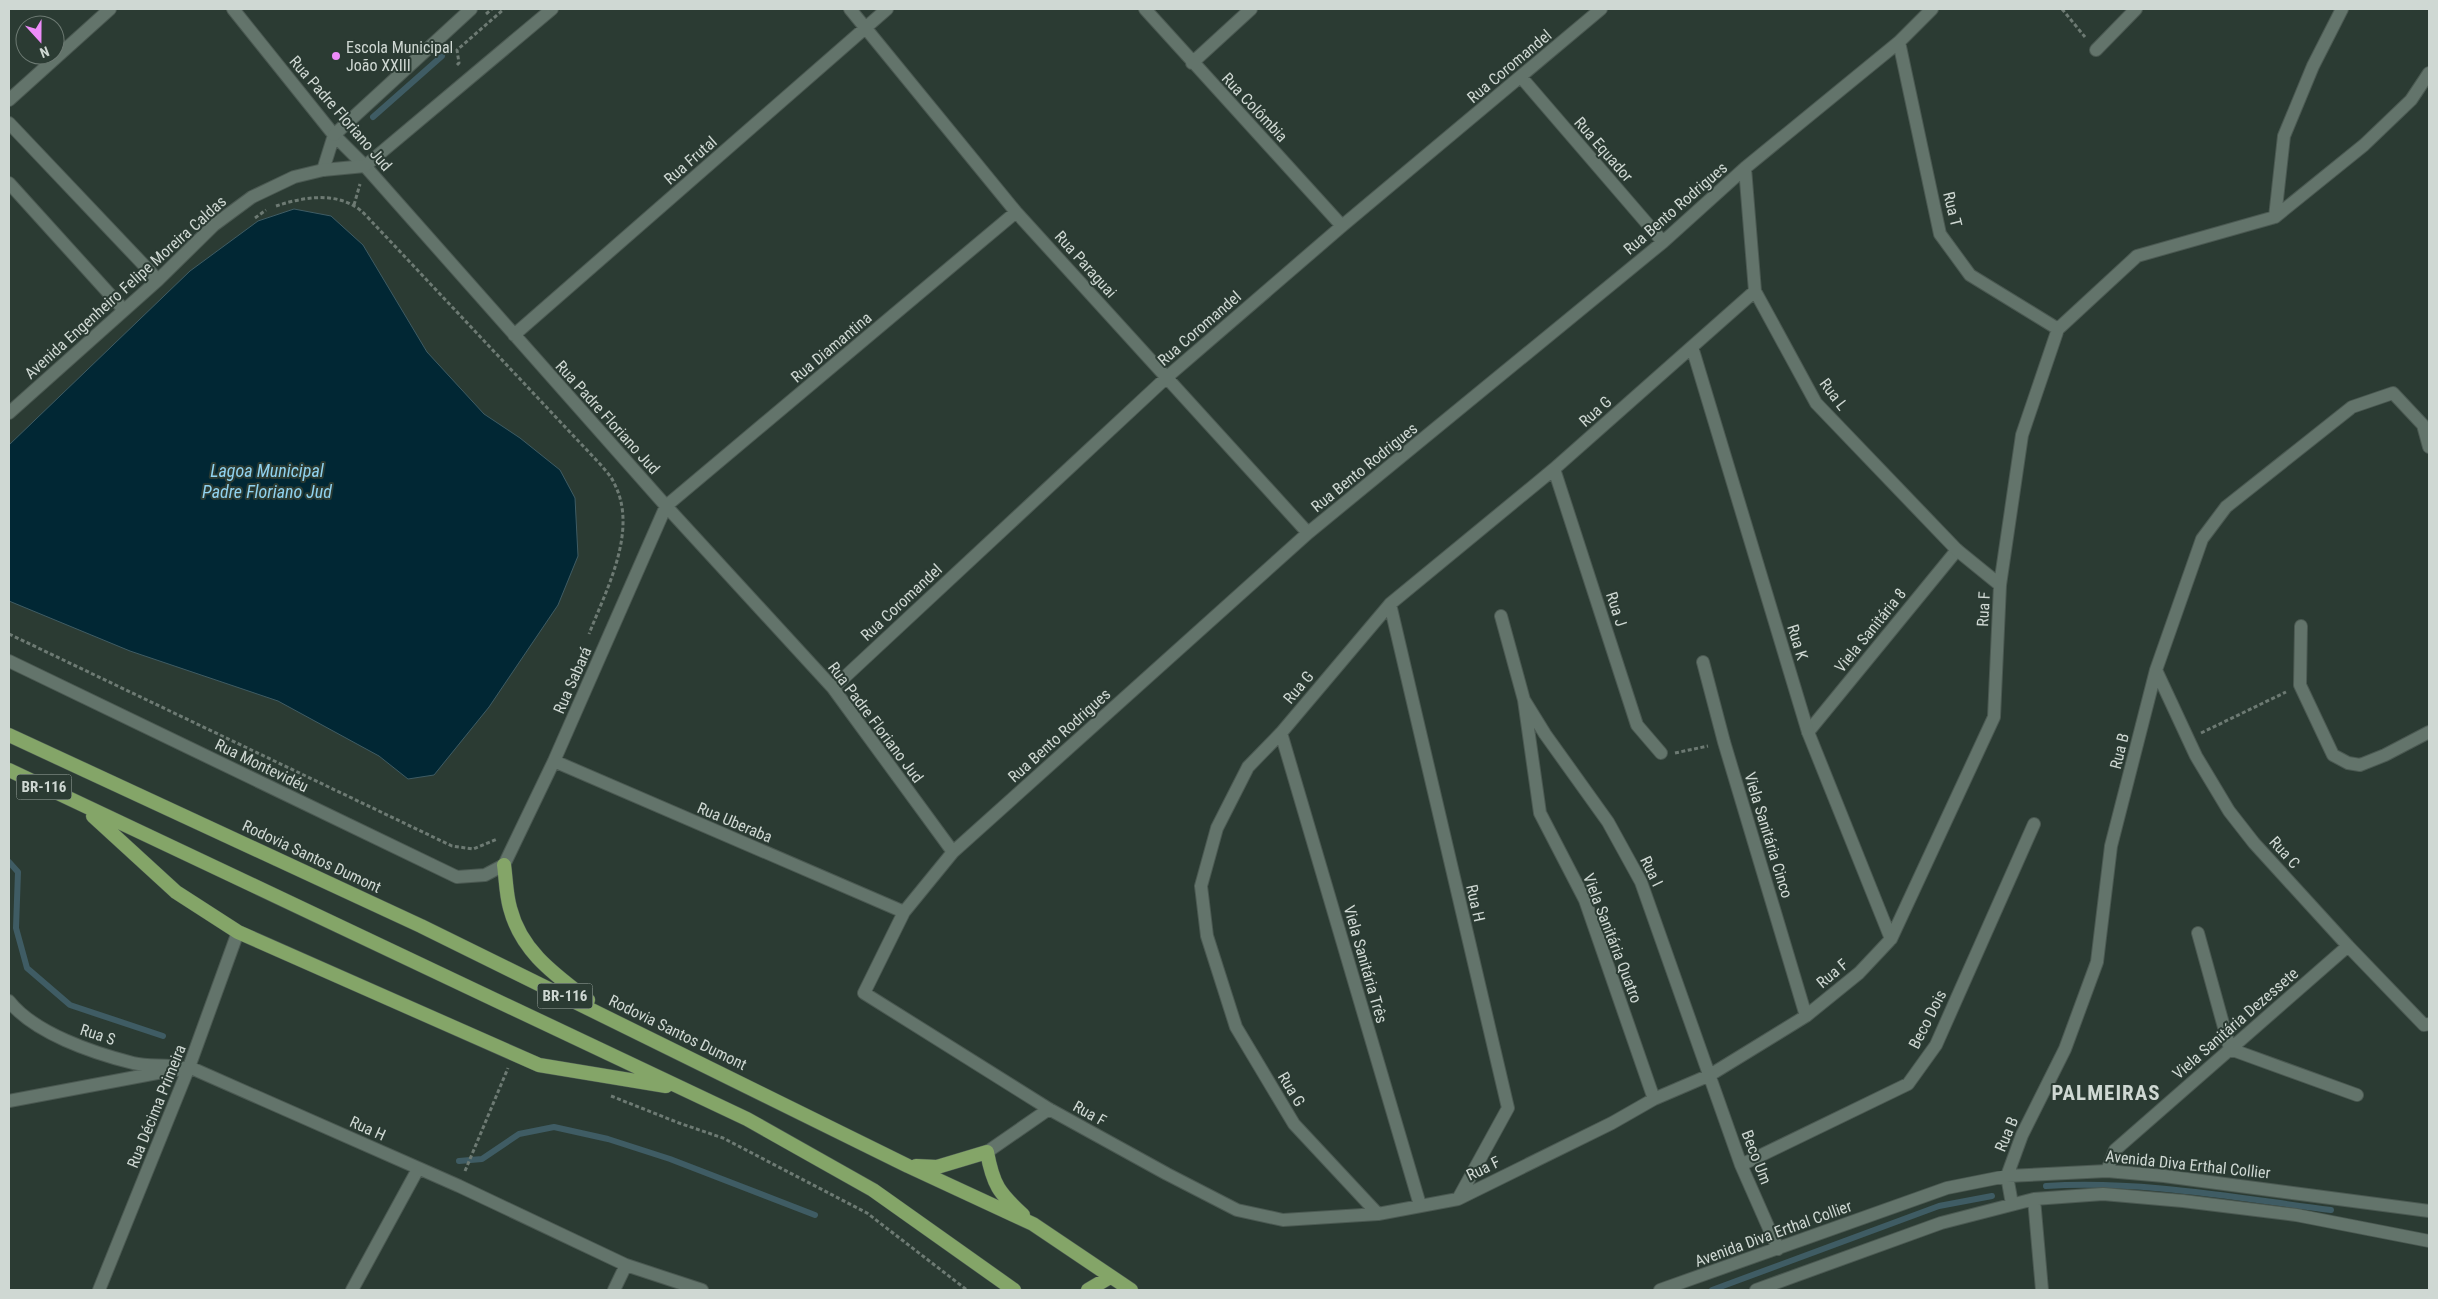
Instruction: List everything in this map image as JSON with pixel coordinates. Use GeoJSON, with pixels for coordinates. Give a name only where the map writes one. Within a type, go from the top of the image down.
{"type":"FeatureCollection","features":[{"type":"Feature","properties":{"kind":"highway","name":"Rodovia Santos Dumont"},"geometry":{"type":"LineString","coordinates":[[9,735],[421,926],[908,1166],[1033,1224],[1131,1290]]}},
{"type":"Feature","properties":{"kind":"highway","name":"BR-116"},"geometry":{"type":"LineString","coordinates":[[9,770],[747,1119],[873,1190],[1014,1290]]}},
{"type":"Feature","properties":{"kind":"highway"},"geometry":{"type":"LineString","coordinates":[[79,804],[120,839],[176,892],[238,932],[539,1065],[684,1088]]}},
{"type":"Feature","properties":{"kind":"highway"},"geometry":{"type":"LineString","coordinates":[[504,865],[510,907],[519,936],[538,961],[608,1017]]}},
{"type":"Feature","properties":{"kind":"highway"},"geometry":{"type":"LineString","coordinates":[[908,1166],[937,1167],[987,1152],[990,1173],[1001,1193],[1033,1224]]}},
{"type":"Feature","properties":{"kind":"highway"},"geometry":{"type":"LineString","coordinates":[[1088,1290],[1110,1277]]}},
{"type":"Feature","properties":{"kind":"street"},"geometry":{"type":"LineString","coordinates":[[9,100],[110,9]]}},
{"type":"Feature","properties":{"kind":"street","name":"Rua Padre Floriano Jud"},"geometry":{"type":"LineString","coordinates":[[234,9],[334,135],[366,166],[666,506],[833,688],[953,852]]}},
{"type":"Feature","properties":{"kind":"street"},"geometry":{"type":"LineString","coordinates":[[323,170],[334,135],[471,9]]}},
{"type":"Feature","properties":{"kind":"street"},"geometry":{"type":"LineString","coordinates":[[366,166],[552,9]]}},
{"type":"Feature","properties":{"kind":"street","name":"Rua Paraguai"},"geometry":{"type":"LineString","coordinates":[[850,9],[866,26],[1016,212],[1308,534]]}},
{"type":"Feature","properties":{"kind":"street","name":"Rua Frutal"},"geometry":{"type":"LineString","coordinates":[[514,335],[887,9]]}},
{"type":"Feature","properties":{"kind":"street","name":"Rua Colômbia"},"geometry":{"type":"LineString","coordinates":[[1144,9],[1342,226]]}},
{"type":"Feature","properties":{"kind":"street"},"geometry":{"type":"LineString","coordinates":[[1192,63],[1251,9]]}},
{"type":"Feature","properties":{"kind":"street","name":"Rua Coromandel"},"geometry":{"type":"LineString","coordinates":[[833,688],[1167,377],[1342,226],[1601,9]]}},
{"type":"Feature","properties":{"kind":"street","name":"Rua Bento Rodrigues"},"geometry":{"type":"LineString","coordinates":[[864,993],[904,912],[953,852],[1308,534],[1663,242],[1745,168],[1899,42],[1932,9]]}},
{"type":"Feature","properties":{"kind":"street"},"geometry":{"type":"LineString","coordinates":[[2096,50],[2136,9]]}},
{"type":"Feature","properties":{"kind":"street"},"geometry":{"type":"LineString","coordinates":[[2275,217],[2284,136],[2313,66],[2342,9]]}},
{"type":"Feature","properties":{"kind":"street","name":"Rua T"},"geometry":{"type":"LineString","coordinates":[[1899,42],[1940,234],[1970,275],[2058,329]]}},
{"type":"Feature","properties":{"kind":"street"},"geometry":{"type":"LineString","coordinates":[[2275,217],[2370,139],[2411,100],[2429,73]]}},
{"type":"Feature","properties":{"kind":"street","name":"Rua Equador"},"geometry":{"type":"LineString","coordinates":[[1521,77],[1663,242]]}},
{"type":"Feature","properties":{"kind":"street"},"geometry":{"type":"LineString","coordinates":[[9,123],[158,280]]}},
{"type":"Feature","properties":{"kind":"street","name":"Avenida Engenheiro Felipe Moreira Caldas"},"geometry":{"type":"LineString","coordinates":[[9,414],[158,280],[214,225],[252,196],[294,177],[323,170],[366,166]]}},
{"type":"Feature","properties":{"kind":"street","name":"Rua L"},"geometry":{"type":"LineString","coordinates":[[1745,168],[1755,291],[1816,403],[1957,550],[2000,585]]}},
{"type":"Feature","properties":{"kind":"street"},"geometry":{"type":"LineString","coordinates":[[9,183],[124,310]]}},
{"type":"Feature","properties":{"kind":"street","name":"Rua Diamantina"},"geometry":{"type":"LineString","coordinates":[[666,506],[1016,212]]}},
{"type":"Feature","properties":{"kind":"street","name":"Rua F"},"geometry":{"type":"LineString","coordinates":[[864,993],[1049,1109],[1237,1210],[1283,1220],[1378,1214],[1458,1198],[1612,1123],[1654,1099],[1710,1075],[1806,1016],[1859,973],[1891,939],[1994,717],[2000,585],[2022,435],[2058,329],[2138,256],[2275,217]]}},
{"type":"Feature","properties":{"kind":"street","name":"Rua G"},"geometry":{"type":"LineString","coordinates":[[1378,1214],[1294,1124],[1236,1027],[1206,936],[1202,886],[1217,828],[1248,767],[1281,733],[1390,604],[1554,469],[1755,291]]}},
{"type":"Feature","properties":{"kind":"street","name":"Rua K"},"geometry":{"type":"LineString","coordinates":[[1692,347],[1808,732],[1891,939]]}},
{"type":"Feature","properties":{"kind":"street","name":"Rua B"},"geometry":{"type":"LineString","coordinates":[[2012,1204],[2007,1176],[2022,1135],[2065,1049],[2097,962],[2111,846],[2156,670],[2202,539],[2226,506],[2352,407],[2393,393],[2423,425],[2429,446]]}},
{"type":"Feature","properties":{"kind":"street","name":"Rua J"},"geometry":{"type":"LineString","coordinates":[[1554,469],[1638,725],[1661,753]]}},
{"type":"Feature","properties":{"kind":"street","name":"Rua Sabará"},"geometry":{"type":"LineString","coordinates":[[504,865],[554,761],[666,506]]}},
{"type":"Feature","properties":{"kind":"street","name":"Viela Sanitária 8"},"geometry":{"type":"LineString","coordinates":[[1808,732],[1957,550]]}},
{"type":"Feature","properties":{"kind":"street","name":"Rua H"},"geometry":{"type":"LineString","coordinates":[[1390,604],[1508,1108],[1458,1198]]}},
{"type":"Feature","properties":{"kind":"street","name":"Viela Sanitária Quatro"},"geometry":{"type":"LineString","coordinates":[[1501,616],[1524,700],[1540,813],[1585,900],[1654,1099]]}},
{"type":"Feature","properties":{"kind":"street"},"geometry":{"type":"LineString","coordinates":[[2301,626],[2300,685],[2333,755],[2348,763],[2360,765],[2385,755],[2429,732]]}},
{"type":"Feature","properties":{"kind":"street","name":"Rua Montevidéu"},"geometry":{"type":"LineString","coordinates":[[9,661],[457,877],[485,876],[504,865]]}},
{"type":"Feature","properties":{"kind":"street","name":"Viela Sanitária Cinco"},"geometry":{"type":"LineString","coordinates":[[1703,662],[1724,742],[1806,1016]]}},
{"type":"Feature","properties":{"kind":"street","name":"Rua C"},"geometry":{"type":"LineString","coordinates":[[2156,670],[2187,740],[2229,811],[2254,842],[2348,946],[2424,1025],[2429,1024]]}},
{"type":"Feature","properties":{"kind":"street","name":"Rua I"},"geometry":{"type":"LineString","coordinates":[[1524,700],[1545,734],[1608,822],[1642,882],[1710,1075]]}},
{"type":"Feature","properties":{"kind":"street","name":"Viela Sanitária Três"},"geometry":{"type":"LineString","coordinates":[[1281,733],[1420,1205]]}},
{"type":"Feature","properties":{"kind":"street","name":"Rua Uberaba"},"geometry":{"type":"LineString","coordinates":[[554,761],[904,912]]}},
{"type":"Feature","properties":{"kind":"street","name":"Beco Dois"},"geometry":{"type":"LineString","coordinates":[[1741,1165],[1908,1084],[1936,1044],[2034,824]]}},
{"type":"Feature","properties":{"kind":"street","name":"Rua Décima Primeira"},"geometry":{"type":"LineString","coordinates":[[99,1290],[189,1067],[238,932]]}},
{"type":"Feature","properties":{"kind":"street"},"geometry":{"type":"LineString","coordinates":[[2198,933],[2230,1049],[2357,1095]]}},
{"type":"Feature","properties":{"kind":"street","name":"Viela Sanitária Dezessete"},"geometry":{"type":"LineString","coordinates":[[2107,1170],[2115,1150],[2348,946]]}},
{"type":"Feature","properties":{"kind":"street","name":"Rua S"},"geometry":{"type":"LineString","coordinates":[[9,1001],[16,1010],[59,1038],[134,1063],[189,1067]]}},
{"type":"Feature","properties":{"kind":"street"},"geometry":{"type":"LineString","coordinates":[[9,1101],[189,1067]]}},
{"type":"Feature","properties":{"kind":"street","name":"Rua H"},"geometry":{"type":"LineString","coordinates":[[189,1067],[418,1168],[626,1265],[702,1290]]}},
{"type":"Feature","properties":{"kind":"street","name":"Beco Um"},"geometry":{"type":"LineString","coordinates":[[1710,1075],[1741,1165],[1778,1249]]}},
{"type":"Feature","properties":{"kind":"street","name":"Rua F"},"geometry":{"type":"LineString","coordinates":[[987,1152],[1049,1109]]}},
{"type":"Feature","properties":{"kind":"street"},"geometry":{"type":"LineString","coordinates":[[352,1290],[418,1168]]}},
{"type":"Feature","properties":{"kind":"street","name":"Avenida Diva Erthal Collier"},"geometry":{"type":"LineString","coordinates":[[1660,1290],[1947,1188],[2007,1176],[2107,1170],[2183,1178],[2429,1211]]}},
{"type":"Feature","properties":{"kind":"street"},"geometry":{"type":"LineString","coordinates":[[1756,1290],[1941,1223],[2034,1199],[2103,1194],[2183,1201],[2296,1215],[2429,1241]]}},
{"type":"Feature","properties":{"kind":"street"},"geometry":{"type":"LineString","coordinates":[[2034,1199],[2042,1290]]}},
{"type":"Feature","properties":{"kind":"street"},"geometry":{"type":"LineString","coordinates":[[614,1290],[626,1265]]}},
{"type":"Feature","properties":{"kind":"path"},"geometry":{"type":"LineString","coordinates":[[452,70],[459,63],[457,50],[504,9]]}},
{"type":"Feature","properties":{"kind":"path"},"geometry":{"type":"LineString","coordinates":[[2062,9],[2096,50]]}},
{"type":"Feature","properties":{"kind":"path"},"geometry":{"type":"LineString","coordinates":[[249,222],[271,208],[300,199],[330,198],[354,206],[375,224],[600,464],[614,483],[622,507],[622,532],[617,561],[586,643]]}},
{"type":"Feature","properties":{"kind":"path"},"geometry":{"type":"LineString","coordinates":[[9,634],[452,846],[473,849],[500,838]]}},
{"type":"Feature","properties":{"kind":"path"},"geometry":{"type":"LineString","coordinates":[[2187,740],[2300,685]]}},
{"type":"Feature","properties":{"kind":"path"},"geometry":{"type":"LineString","coordinates":[[1661,753],[1676,753],[1724,742]]}},
{"type":"Feature","properties":{"kind":"path"},"geometry":{"type":"LineString","coordinates":[[466,1168],[514,1053]]}},
{"type":"Feature","properties":{"kind":"path"},"geometry":{"type":"LineString","coordinates":[[604,1093],[678,1124],[722,1138],[867,1213],[967,1290]]}},
{"type":"Feature","properties":{"kind":"water","name":"Lagoa Municipal Padre Floriano Jud"},"geometry":{"type":"Polygon","coordinates":[[[294,209],[331,216],[363,245],[427,352],[484,414],[520,438],[560,470],[575,498],[578,556],[558,605],[489,707],[434,775],[408,779],[379,756],[278,701],[130,651],[9,601],[9,445],[190,271],[258,221],[294,209]]]}},
{"type":"Feature","properties":{"kind":"waterway"},"geometry":{"type":"LineString","coordinates":[[373,117],[442,56]]}},
{"type":"Feature","properties":{"kind":"waterway"},"geometry":{"type":"LineString","coordinates":[[9,862],[18,872],[16,928],[27,968],[70,1005],[163,1036]]}},
{"type":"Feature","properties":{"kind":"waterway"},"geometry":{"type":"LineString","coordinates":[[459,1161],[482,1159],[519,1134],[554,1127],[608,1139],[670,1159],[815,1215]]}},
{"type":"Feature","properties":{"kind":"waterway"},"geometry":{"type":"LineString","coordinates":[[2046,1186],[2117,1186],[2189,1191],[2331,1210]]}},
{"type":"Feature","properties":{"kind":"waterway"},"geometry":{"type":"LineString","coordinates":[[1712,1290],[1939,1206],[1992,1196]]}},
{"type":"Feature","properties":{"kind":"place","name":"Escola Municipal João XXIII"},"geometry":{"type":"Point","coordinates":[336,56]}},
{"type":"Feature","properties":{"kind":"district","name":"PALMEIRAS"},"geometry":{"type":"Point","coordinates":[2106,1093]}}]}
